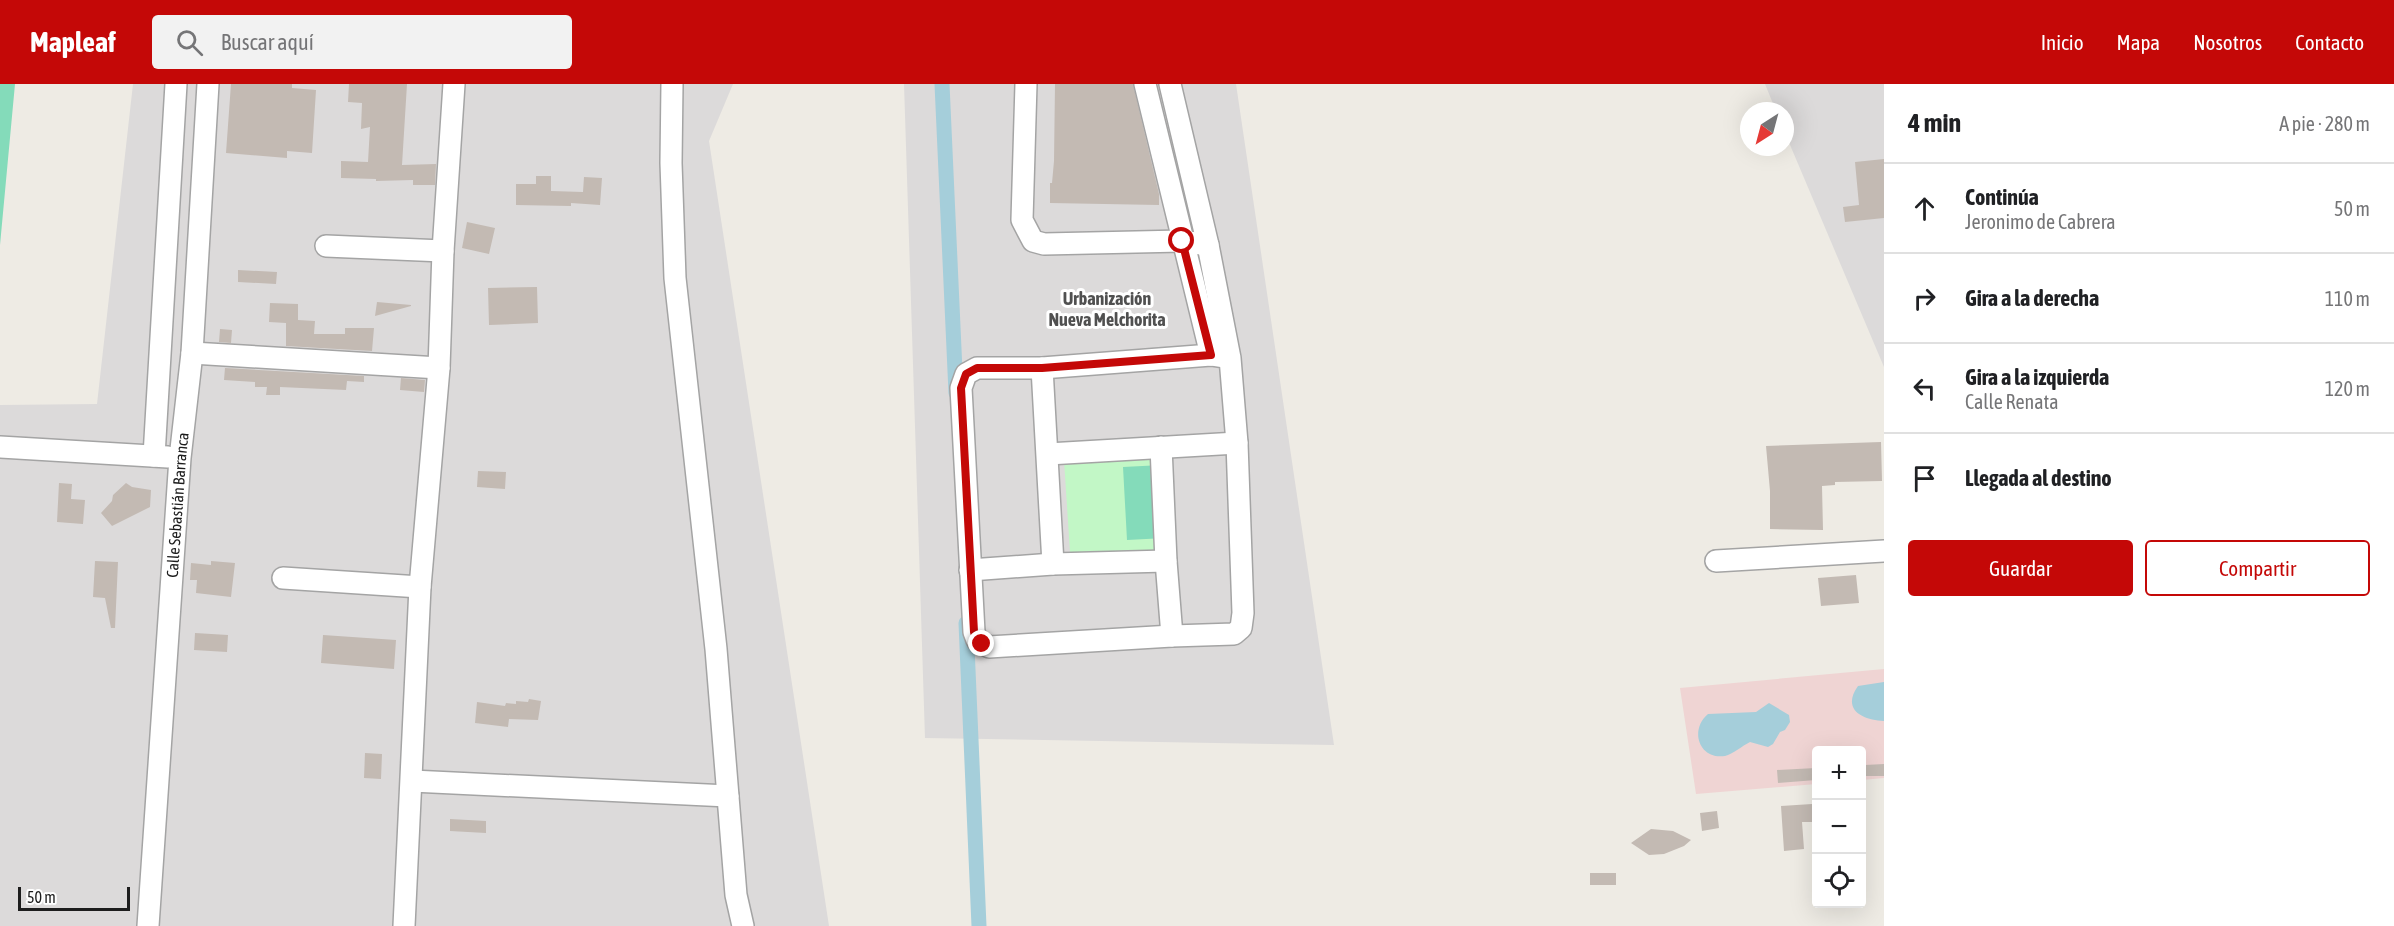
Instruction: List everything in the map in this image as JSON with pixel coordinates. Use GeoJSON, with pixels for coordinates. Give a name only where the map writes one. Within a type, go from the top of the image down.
{"type":"FeatureCollection","features":[{"type":"Feature","properties":{"kind":"street"},"geometry":{"type":"LineString","coordinates":[[154,456],[176,84]]}},
{"type":"Feature","properties":{"kind":"street","name":"Calle Sebastián Barranca"},"geometry":{"type":"LineString","coordinates":[[148,926],[180,458],[192,353],[208,84]]}},
{"type":"Feature","properties":{"kind":"street"},"geometry":{"type":"LineString","coordinates":[[404,926],[420,587],[439,368],[443,251],[454,84]]}},
{"type":"Feature","properties":{"kind":"street"},"geometry":{"type":"LineString","coordinates":[[672,84],[671,163],[675,278],[716,649],[736,895],[743,926]]}},
{"type":"Feature","properties":{"kind":"street"},"geometry":{"type":"LineString","coordinates":[[1026,84],[1022,220],[1033,241],[1044,244],[1182,241],[1208,245]]}},
{"type":"Feature","properties":{"kind":"street"},"geometry":{"type":"LineString","coordinates":[[1145,84],[1182,241],[1221,357]]}},
{"type":"Feature","properties":{"kind":"street"},"geometry":{"type":"LineString","coordinates":[[1170,84],[1208,245],[1221,357],[1237,443],[1243,613],[1241,628],[1234,634],[989,647],[977,640],[974,632],[970,570],[961,388],[966,374],[977,368],[1042,368],[1221,357]]}},
{"type":"Feature","properties":{"kind":"street"},"geometry":{"type":"LineString","coordinates":[[326,246],[443,251]]}},
{"type":"Feature","properties":{"kind":"street"},"geometry":{"type":"LineString","coordinates":[[165,271],[196,278]]}},
{"type":"Feature","properties":{"kind":"street"},"geometry":{"type":"LineString","coordinates":[[192,353],[439,368]]}},
{"type":"Feature","properties":{"kind":"street"},"geometry":{"type":"LineString","coordinates":[[1042,368],[1053,564]]}},
{"type":"Feature","properties":{"kind":"street"},"geometry":{"type":"LineString","coordinates":[[1048,454],[1237,443]]}},
{"type":"Feature","properties":{"kind":"street"},"geometry":{"type":"LineString","coordinates":[[0,447],[180,458]]}},
{"type":"Feature","properties":{"kind":"street"},"geometry":{"type":"LineString","coordinates":[[1161,447],[1172,636]]}},
{"type":"Feature","properties":{"kind":"street"},"geometry":{"type":"LineString","coordinates":[[1716,561],[1884,551]]}},
{"type":"Feature","properties":{"kind":"street"},"geometry":{"type":"LineString","coordinates":[[970,570],[1053,564],[1166,561]]}},
{"type":"Feature","properties":{"kind":"street"},"geometry":{"type":"LineString","coordinates":[[283,578],[420,587]]}},
{"type":"Feature","properties":{"kind":"street"},"geometry":{"type":"LineString","coordinates":[[412,781],[728,796]]}},
{"type":"Feature","properties":{"kind":"shaded area"},"geometry":{"type":"Polygon","coordinates":[[[133,84],[733,84],[709,141],[829,926],[0,926],[0,405],[97,404],[133,84]]]}},
{"type":"Feature","properties":{"kind":"shaded area"},"geometry":{"type":"Polygon","coordinates":[[[904,84],[1236,84],[1334,745],[925,738],[904,84]]]}},
{"type":"Feature","properties":{"kind":"shaded area"},"geometry":{"type":"Polygon","coordinates":[[[1765,84],[1884,84],[1884,367],[1794,154],[1794,102],[1772,102],[1765,84]]]}},
{"type":"Feature","properties":{"kind":"shaded area"},"geometry":{"type":"Polygon","coordinates":[[[1884,669],[1884,778],[1866,780],[1866,746],[1812,746],[1812,784],[1696,794],[1680,688],[1884,669]]]}},
{"type":"Feature","properties":{"kind":"green space"},"geometry":{"type":"Polygon","coordinates":[[[0,84],[15,84],[0,245],[0,84]]]}},
{"type":"Feature","properties":{"kind":"green space"},"geometry":{"type":"Polygon","coordinates":[[[1164,450],[1169,551],[1076,558],[1070,552],[1064,460],[1164,450]]]}},
{"type":"Feature","properties":{"kind":"green space"},"geometry":{"type":"Polygon","coordinates":[[[1162,465],[1165,538],[1127,540],[1123,467],[1162,465]]]}},
{"type":"Feature","properties":{"kind":"water"},"geometry":{"type":"Polygon","coordinates":[[[1884,682],[1884,721],[1862,716],[1853,707],[1852,701],[1858,686],[1884,682]]]}},
{"type":"Feature","properties":{"kind":"water"},"geometry":{"type":"Polygon","coordinates":[[[1769,703],[1789,715],[1790,722],[1773,744],[1768,747],[1750,742],[1725,756],[1716,756],[1703,749],[1698,735],[1699,728],[1708,714],[1756,712],[1769,703]]]}},
{"type":"Feature","properties":{"kind":"building"},"geometry":{"type":"Polygon","coordinates":[[[231,84],[292,84],[292,88],[316,90],[312,153],[287,151],[287,158],[226,153],[231,84]]]}},
{"type":"Feature","properties":{"kind":"building"},"geometry":{"type":"Polygon","coordinates":[[[349,84],[407,84],[402,165],[436,164],[435,185],[413,185],[413,180],[376,181],[376,179],[341,178],[341,161],[368,162],[370,127],[361,129],[362,103],[348,102],[349,84]]]}},
{"type":"Feature","properties":{"kind":"building"},"geometry":{"type":"Polygon","coordinates":[[[1055,84],[1133,84],[1159,194],[1159,205],[1050,203],[1050,183],[1052,183],[1054,161],[1055,84]]]}},
{"type":"Feature","properties":{"kind":"building"},"geometry":{"type":"Polygon","coordinates":[[[1884,159],[1884,218],[1845,222],[1843,207],[1859,205],[1855,162],[1884,159]]]}},
{"type":"Feature","properties":{"kind":"building"},"geometry":{"type":"Polygon","coordinates":[[[536,176],[551,176],[551,191],[583,192],[584,177],[602,178],[600,205],[571,203],[571,206],[516,205],[516,184],[536,184],[536,176]]]}},
{"type":"Feature","properties":{"kind":"building"},"geometry":{"type":"Polygon","coordinates":[[[467,222],[495,228],[489,254],[462,248],[467,222]]]}},
{"type":"Feature","properties":{"kind":"building"},"geometry":{"type":"Polygon","coordinates":[[[238,270],[277,272],[276,284],[238,282],[238,270]]]}},
{"type":"Feature","properties":{"kind":"building"},"geometry":{"type":"Polygon","coordinates":[[[537,287],[538,323],[489,325],[488,288],[537,287]]]}},
{"type":"Feature","properties":{"kind":"building"},"geometry":{"type":"Polygon","coordinates":[[[377,302],[411,305],[411,306],[375,316],[377,302]]]}},
{"type":"Feature","properties":{"kind":"building"},"geometry":{"type":"Polygon","coordinates":[[[270,303],[298,304],[298,320],[315,321],[314,334],[345,334],[345,328],[374,328],[372,351],[286,346],[286,323],[269,322],[270,303]]]}},
{"type":"Feature","properties":{"kind":"building"},"geometry":{"type":"Polygon","coordinates":[[[220,329],[232,330],[231,343],[219,342],[220,329]]]}},
{"type":"Feature","properties":{"kind":"building"},"geometry":{"type":"Polygon","coordinates":[[[225,368],[364,376],[364,382],[347,381],[346,390],[280,387],[280,395],[266,395],[267,387],[255,387],[255,382],[224,380],[225,368]]]}},
{"type":"Feature","properties":{"kind":"building"},"geometry":{"type":"Polygon","coordinates":[[[401,378],[425,380],[424,392],[400,390],[401,378]]]}},
{"type":"Feature","properties":{"kind":"building"},"geometry":{"type":"Polygon","coordinates":[[[1881,442],[1882,481],[1835,482],[1835,485],[1822,486],[1823,530],[1770,529],[1770,491],[1766,446],[1881,442]]]}},
{"type":"Feature","properties":{"kind":"building"},"geometry":{"type":"Polygon","coordinates":[[[478,471],[506,472],[505,489],[477,487],[478,471]]]}},
{"type":"Feature","properties":{"kind":"building"},"geometry":{"type":"Polygon","coordinates":[[[59,483],[72,484],[71,499],[85,500],[83,524],[57,522],[59,483]]]}},
{"type":"Feature","properties":{"kind":"building"},"geometry":{"type":"Polygon","coordinates":[[[126,483],[132,487],[151,490],[150,507],[112,526],[101,513],[112,501],[113,495],[126,483]]]}},
{"type":"Feature","properties":{"kind":"building"},"geometry":{"type":"Polygon","coordinates":[[[95,561],[118,562],[115,628],[111,628],[105,598],[93,597],[95,561]]]}},
{"type":"Feature","properties":{"kind":"building"},"geometry":{"type":"Polygon","coordinates":[[[211,561],[235,563],[231,597],[196,593],[197,580],[190,580],[191,563],[211,565],[211,561]]]}},
{"type":"Feature","properties":{"kind":"building"},"geometry":{"type":"Polygon","coordinates":[[[1856,575],[1859,603],[1821,606],[1818,578],[1856,575]]]}},
{"type":"Feature","properties":{"kind":"building"},"geometry":{"type":"Polygon","coordinates":[[[195,633],[228,635],[227,652],[194,650],[195,633]]]}},
{"type":"Feature","properties":{"kind":"building"},"geometry":{"type":"Polygon","coordinates":[[[323,635],[396,640],[394,669],[321,663],[323,635]]]}},
{"type":"Feature","properties":{"kind":"building"},"geometry":{"type":"Polygon","coordinates":[[[529,699],[541,701],[538,720],[509,719],[508,727],[475,723],[477,702],[505,706],[506,703],[516,704],[516,701],[528,702],[529,699]]]}},
{"type":"Feature","properties":{"kind":"building"},"geometry":{"type":"Polygon","coordinates":[[[365,753],[382,754],[381,779],[364,778],[365,753]]]}},
{"type":"Feature","properties":{"kind":"building"},"geometry":{"type":"Polygon","coordinates":[[[1884,764],[1884,776],[1866,776],[1866,765],[1884,764]]]}},
{"type":"Feature","properties":{"kind":"building"},"geometry":{"type":"Polygon","coordinates":[[[1812,768],[1812,780],[1778,783],[1777,770],[1812,768]]]}},
{"type":"Feature","properties":{"kind":"building"},"geometry":{"type":"Polygon","coordinates":[[[1812,804],[1812,822],[1802,822],[1804,849],[1784,851],[1781,806],[1812,804]]]}},
{"type":"Feature","properties":{"kind":"building"},"geometry":{"type":"Polygon","coordinates":[[[1717,811],[1719,828],[1702,831],[1700,813],[1717,811]]]}},
{"type":"Feature","properties":{"kind":"building"},"geometry":{"type":"Polygon","coordinates":[[[450,819],[486,821],[486,833],[450,831],[450,819]]]}},
{"type":"Feature","properties":{"kind":"building"},"geometry":{"type":"Polygon","coordinates":[[[1651,829],[1673,831],[1691,840],[1684,846],[1664,854],[1649,855],[1631,843],[1651,829]]]}},
{"type":"Feature","properties":{"kind":"building"},"geometry":{"type":"Polygon","coordinates":[[[1590,873],[1616,873],[1616,885],[1590,885],[1590,873]]]}},
{"type":"Feature","properties":{"kind":"waterway"},"geometry":{"type":"LineString","coordinates":[[942,84],[956,393]]}},
{"type":"Feature","properties":{"kind":"waterway"},"geometry":{"type":"LineString","coordinates":[[966,623],[979,926]]}},
{"type":"Feature","properties":{"kind":"district","name":"Urbanización Nueva Melchorita"},"geometry":{"type":"Point","coordinates":[1107,309]}},
{"type":"Feature","properties":{"kind":"route"},"geometry":{"type":"LineString","coordinates":[[982,644],[977,640],[974,632],[961,388],[963,380],[966,374],[977,368],[1042,368],[1211,355],[1182,241]]}}]}
